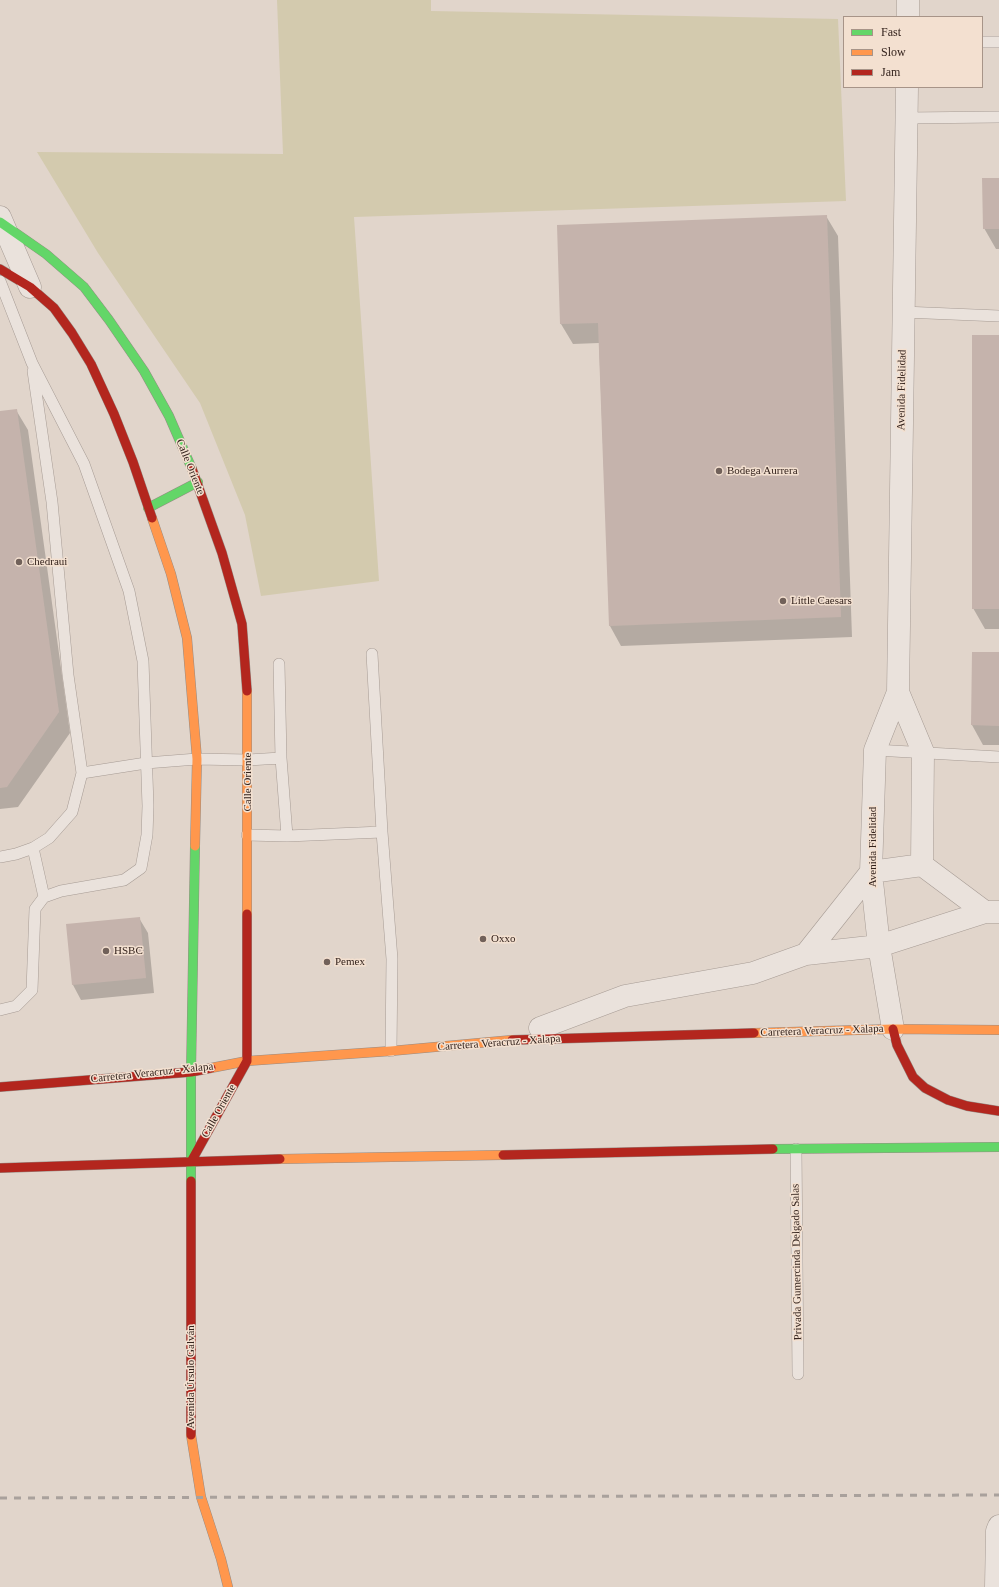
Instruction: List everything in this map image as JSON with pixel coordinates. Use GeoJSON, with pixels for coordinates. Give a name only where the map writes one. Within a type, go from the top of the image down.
{"type":"FeatureCollection","features":[{"type":"Feature","properties":{"kind":"main road","name":"Calle Oriente"},"geometry":{"type":"LineString","coordinates":[[1,221],[46,254],[84,287],[144,370],[166,410],[198,482],[222,553],[242,624],[247,694],[248,760],[247,1061],[192,1162]]}},
{"type":"Feature","properties":{"kind":"main road","name":"Calle Oriente"},"geometry":{"type":"LineString","coordinates":[[0,269],[30,287],[54,308],[72,333],[91,364],[133,462],[171,574],[187,638],[197,759],[191,1072],[192,1162]]}},
{"type":"Feature","properties":{"kind":"main road"},"geometry":{"type":"LineString","coordinates":[[148,508],[198,482]]}},
{"type":"Feature","properties":{"kind":"main road"},"geometry":{"type":"LineString","coordinates":[[893,1029],[897,1045],[913,1077],[925,1088],[948,1100],[967,1106],[999,1111]]}},
{"type":"Feature","properties":{"kind":"main road","name":"Carretera Veracruz - Xalapa"},"geometry":{"type":"LineString","coordinates":[[0,1087],[191,1072],[247,1061],[391,1051],[514,1040],[893,1029],[999,1030]]}},
{"type":"Feature","properties":{"kind":"main road"},"geometry":{"type":"LineString","coordinates":[[0,1168],[192,1162],[796,1149],[999,1147]]}},
{"type":"Feature","properties":{"kind":"main road","name":"Avenida Úrsulo Galván"},"geometry":{"type":"LineString","coordinates":[[192,1162],[191,1439],[201,1497],[221,1559],[228,1587]]}},
{"type":"Feature","properties":{"kind":"street"},"geometry":{"type":"LineString","coordinates":[[908,0],[908,16]]}},
{"type":"Feature","properties":{"kind":"street","name":"Avenida Fidelidad"},"geometry":{"type":"LineString","coordinates":[[893,1029],[879,946],[871,872],[875,750],[898,692],[907,88]]}},
{"type":"Feature","properties":{"kind":"street","name":"Calle Oriente"},"geometry":{"type":"LineString","coordinates":[[1,221],[30,287]]}},
{"type":"Feature","properties":{"kind":"street","name":"Avenida Fidelidad"},"geometry":{"type":"LineString","coordinates":[[898,692],[922,752],[922,865]]}},
{"type":"Feature","properties":{"kind":"street"},"geometry":{"type":"LineString","coordinates":[[806,954],[871,872],[922,865],[992,912]]}},
{"type":"Feature","properties":{"kind":"street"},"geometry":{"type":"LineString","coordinates":[[540,1028],[625,996],[753,972],[806,954],[879,946],[992,912]]}},
{"type":"Feature","properties":{"kind":"street"},"geometry":{"type":"LineString","coordinates":[[996,1587],[998,1528]]}},
{"type":"Feature","properties":{"kind":"lane"},"geometry":{"type":"LineString","coordinates":[[983,42],[999,42]]}},
{"type":"Feature","properties":{"kind":"lane"},"geometry":{"type":"LineString","coordinates":[[906,118],[999,117]]}},
{"type":"Feature","properties":{"kind":"lane"},"geometry":{"type":"LineString","coordinates":[[0,281],[32,363],[84,464],[129,591],[143,661],[148,806],[147,828],[140,868],[124,880],[61,890],[44,897],[35,909],[32,990],[16,1006],[0,1010]]}},
{"type":"Feature","properties":{"kind":"lane"},"geometry":{"type":"LineString","coordinates":[[903,312],[999,316]]}},
{"type":"Feature","properties":{"kind":"lane"},"geometry":{"type":"LineString","coordinates":[[0,857],[16,854],[33,848],[49,838],[72,812],[82,773],[68,675],[52,502],[32,363]]}},
{"type":"Feature","properties":{"kind":"lane"},"geometry":{"type":"LineString","coordinates":[[372,654],[382,832],[392,959],[391,1051]]}},
{"type":"Feature","properties":{"kind":"lane"},"geometry":{"type":"LineString","coordinates":[[279,664],[281,758],[287,836]]}},
{"type":"Feature","properties":{"kind":"lane"},"geometry":{"type":"LineString","coordinates":[[875,750],[999,757]]}},
{"type":"Feature","properties":{"kind":"lane"},"geometry":{"type":"LineString","coordinates":[[82,773],[146,763],[197,759],[248,760],[281,758]]}},
{"type":"Feature","properties":{"kind":"lane"},"geometry":{"type":"LineString","coordinates":[[247,835],[287,836],[382,832]]}},
{"type":"Feature","properties":{"kind":"lane"},"geometry":{"type":"LineString","coordinates":[[33,848],[44,897]]}},
{"type":"Feature","properties":{"kind":"lane","name":"Privada Gumercinda Delgado Salas"},"geometry":{"type":"LineString","coordinates":[[796,1149],[798,1374]]}},
{"type":"Feature","properties":{"kind":"shaded area"},"geometry":{"type":"Polygon","coordinates":[[[277,0],[431,0],[431,11],[838,19],[846,201],[354,217],[379,581],[261,596],[245,515],[200,403],[98,253],[37,152],[283,154],[277,0]]]}},
{"type":"Feature","properties":{"kind":"building"},"geometry":{"type":"Polygon","coordinates":[[[982,178],[999,178],[999,229],[983,229],[982,178]]]}},
{"type":"Feature","properties":{"kind":"building","name":"Bodega Aurrera"},"geometry":{"type":"Polygon","coordinates":[[[827,215],[841,617],[609,626],[598,323],[560,324],[557,225],[827,215]]]}},
{"type":"Feature","properties":{"kind":"building"},"geometry":{"type":"Polygon","coordinates":[[[972,335],[999,335],[999,609],[972,609],[972,335]]]}},
{"type":"Feature","properties":{"kind":"building","name":"Chedraui"},"geometry":{"type":"Polygon","coordinates":[[[17,409],[59,712],[7,787],[0,788],[0,411],[17,409]]]}},
{"type":"Feature","properties":{"kind":"building"},"geometry":{"type":"Polygon","coordinates":[[[972,652],[999,652],[999,726],[971,725],[972,652]]]}},
{"type":"Feature","properties":{"kind":"building","name":"HSBC"},"geometry":{"type":"Polygon","coordinates":[[[140,917],[146,978],[72,985],[66,924],[140,917]]]}},
{"type":"Feature","properties":{"kind":"railway"},"geometry":{"type":"LineString","coordinates":[[0,1498],[999,1495]]}},
{"type":"Feature","properties":{"kind":"traffic: fast"},"geometry":{"type":"LineString","coordinates":[[0,222],[46,254],[84,287],[144,371],[169,416],[192,469]]}},
{"type":"Feature","properties":{"kind":"traffic: fast"},"geometry":{"type":"LineString","coordinates":[[148,508],[198,482]]}},
{"type":"Feature","properties":{"kind":"traffic: fast"},"geometry":{"type":"LineString","coordinates":[[191,1181],[191,1072],[195,846]]}},
{"type":"Feature","properties":{"kind":"traffic: fast"},"geometry":{"type":"LineString","coordinates":[[773,1149],[999,1147]]}},
{"type":"Feature","properties":{"kind":"traffic: slow"},"geometry":{"type":"LineString","coordinates":[[152,518],[171,574],[187,638],[197,759],[195,846]]}},
{"type":"Feature","properties":{"kind":"traffic: slow"},"geometry":{"type":"LineString","coordinates":[[247,691],[247,914]]}},
{"type":"Feature","properties":{"kind":"traffic: slow"},"geometry":{"type":"LineString","coordinates":[[754,1033],[893,1029],[999,1030]]}},
{"type":"Feature","properties":{"kind":"traffic: slow"},"geometry":{"type":"LineString","coordinates":[[211,1068],[247,1061],[391,1051],[512,1040]]}},
{"type":"Feature","properties":{"kind":"traffic: slow"},"geometry":{"type":"LineString","coordinates":[[280,1159],[503,1155]]}},
{"type":"Feature","properties":{"kind":"traffic: slow"},"geometry":{"type":"LineString","coordinates":[[191,1435],[201,1497],[221,1559],[228,1587]]}},
{"type":"Feature","properties":{"kind":"traffic: jam"},"geometry":{"type":"LineString","coordinates":[[0,269],[30,287],[54,308],[72,333],[91,364],[114,414],[133,462],[152,518]]}},
{"type":"Feature","properties":{"kind":"traffic: jam"},"geometry":{"type":"LineString","coordinates":[[192,469],[222,553],[242,624],[247,691]]}},
{"type":"Feature","properties":{"kind":"traffic: jam"},"geometry":{"type":"LineString","coordinates":[[192,1160],[247,1061],[247,914]]}},
{"type":"Feature","properties":{"kind":"traffic: jam"},"geometry":{"type":"LineString","coordinates":[[893,1029],[897,1045],[913,1077],[925,1088],[948,1100],[967,1106],[999,1111]]}},
{"type":"Feature","properties":{"kind":"traffic: jam"},"geometry":{"type":"LineString","coordinates":[[512,1040],[754,1033]]}},
{"type":"Feature","properties":{"kind":"traffic: jam"},"geometry":{"type":"LineString","coordinates":[[0,1087],[191,1072],[211,1068]]}},
{"type":"Feature","properties":{"kind":"traffic: jam"},"geometry":{"type":"LineString","coordinates":[[503,1155],[773,1149]]}},
{"type":"Feature","properties":{"kind":"traffic: jam"},"geometry":{"type":"LineString","coordinates":[[0,1168],[280,1159]]}},
{"type":"Feature","properties":{"kind":"traffic: jam"},"geometry":{"type":"LineString","coordinates":[[191,1181],[191,1435]]}},
{"type":"Feature","properties":{"kind":"place","name":"Bodega Aurrera"},"geometry":{"type":"Point","coordinates":[719,471]}},
{"type":"Feature","properties":{"kind":"place","name":"Chedraui"},"geometry":{"type":"Point","coordinates":[19,562]}},
{"type":"Feature","properties":{"kind":"place","name":"Little Caesars"},"geometry":{"type":"Point","coordinates":[783,601]}},
{"type":"Feature","properties":{"kind":"place","name":"Oxxo"},"geometry":{"type":"Point","coordinates":[483,939]}},
{"type":"Feature","properties":{"kind":"place","name":"HSBC"},"geometry":{"type":"Point","coordinates":[106,951]}},
{"type":"Feature","properties":{"kind":"place","name":"Pemex"},"geometry":{"type":"Point","coordinates":[327,962]}}]}
